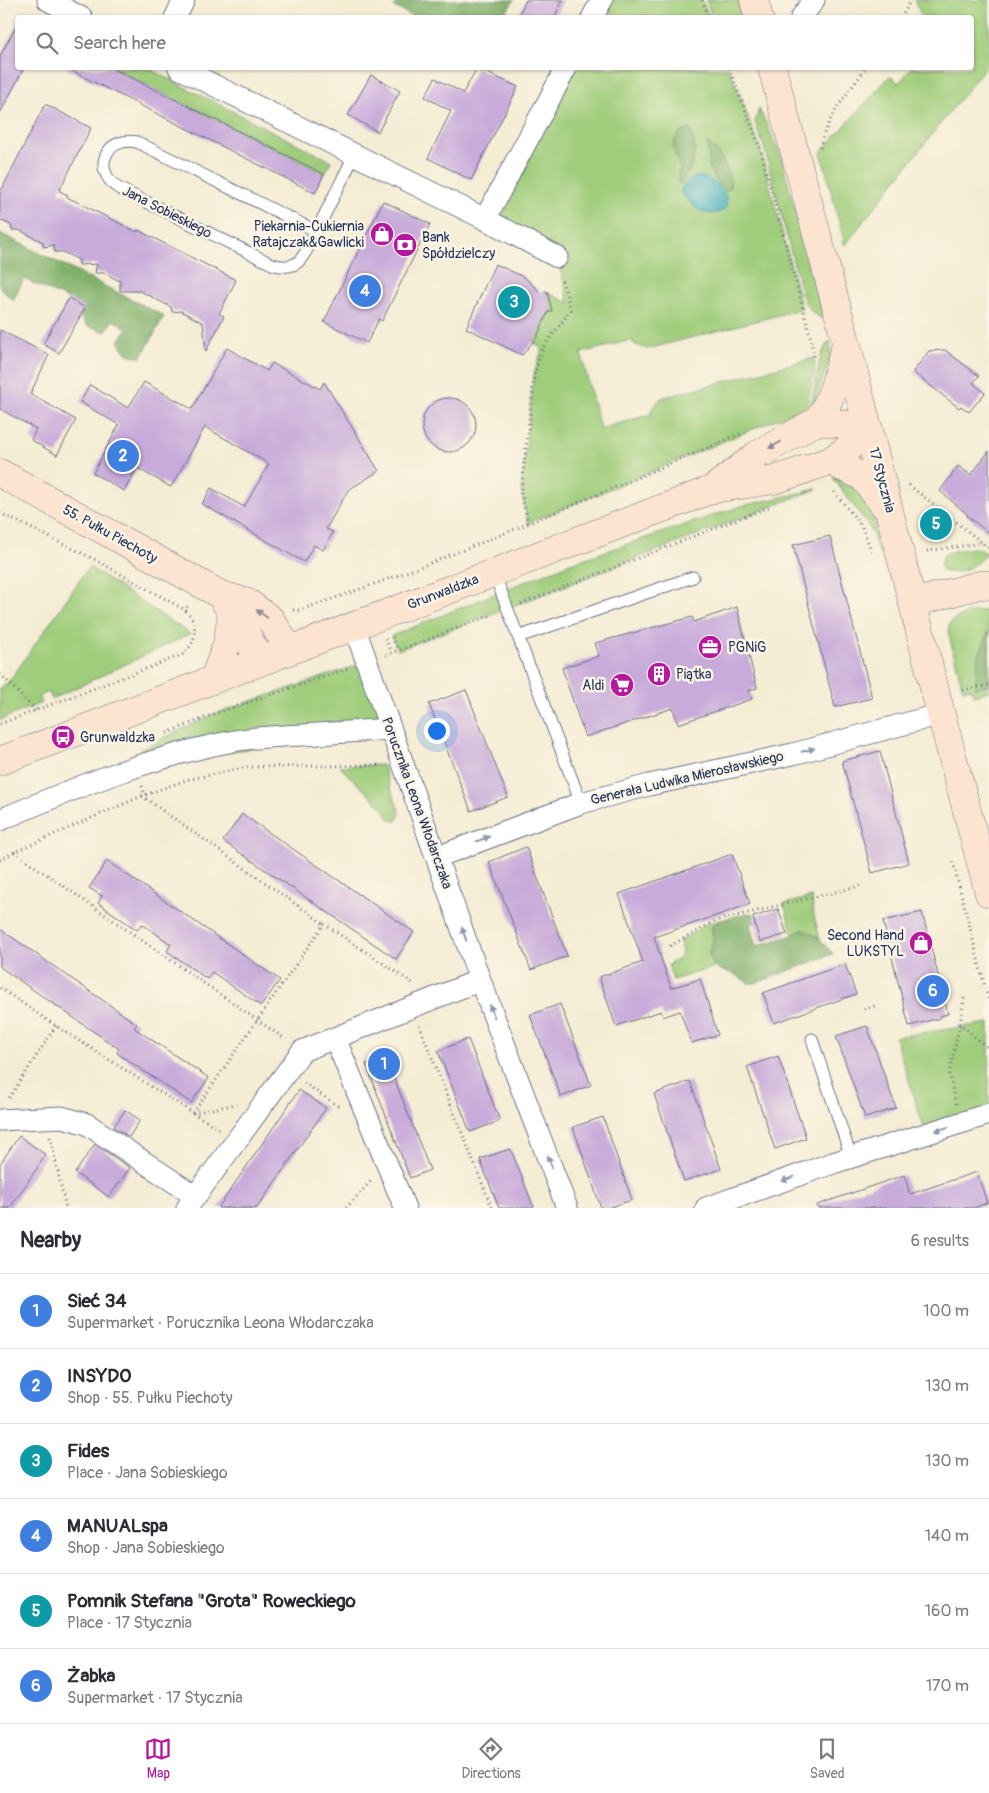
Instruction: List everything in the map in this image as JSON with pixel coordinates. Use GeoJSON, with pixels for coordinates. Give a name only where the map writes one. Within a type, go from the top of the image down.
{"type":"FeatureCollection","features":[{"type":"Feature","properties":{"kind":"street"},"geometry":{"type":"LineString","coordinates":[[48,0],[76,15]]}},
{"type":"Feature","properties":{"kind":"street"},"geometry":{"type":"LineString","coordinates":[[176,15],[184,0]]}},
{"type":"Feature","properties":{"kind":"street"},"geometry":{"type":"LineString","coordinates":[[594,15],[602,0]]}},
{"type":"Feature","properties":{"kind":"street"},"geometry":{"type":"LineString","coordinates":[[754,0],[757,15]]}},
{"type":"Feature","properties":{"kind":"street"},"geometry":{"type":"LineString","coordinates":[[803,15],[814,0]]}},
{"type":"Feature","properties":{"kind":"street"},"geometry":{"type":"LineString","coordinates":[[183,70],[485,219],[557,257]]}},
{"type":"Feature","properties":{"kind":"street"},"geometry":{"type":"LineString","coordinates":[[485,219],[565,70]]}},
{"type":"Feature","properties":{"kind":"street","name":"17 Stycznia"},"geometry":{"type":"LineString","coordinates":[[773,70],[846,342],[989,893]]}},
{"type":"Feature","properties":{"kind":"street"},"geometry":{"type":"LineString","coordinates":[[846,342],[834,387],[825,409],[817,421],[869,430]]}},
{"type":"Feature","properties":{"kind":"street","name":"Grunwaldzka"},"geometry":{"type":"LineString","coordinates":[[713,489],[757,455],[817,421]]}},
{"type":"Feature","properties":{"kind":"street","name":"Grunwaldzka"},"geometry":{"type":"LineString","coordinates":[[0,761],[713,489],[774,480],[830,461],[869,430]]}},
{"type":"Feature","properties":{"kind":"street"},"geometry":{"type":"LineString","coordinates":[[830,461],[863,477],[891,515]]}},
{"type":"Feature","properties":{"kind":"street","name":"55. Pułku Piechoty"},"geometry":{"type":"LineString","coordinates":[[0,473],[217,597],[248,603],[270,620],[277,655]]}},
{"type":"Feature","properties":{"kind":"street"},"geometry":{"type":"LineString","coordinates":[[914,603],[989,583]]}},
{"type":"Feature","properties":{"kind":"street"},"geometry":{"type":"LineString","coordinates":[[214,679],[227,644],[217,597]]}},
{"type":"Feature","properties":{"kind":"street","name":"Porucznika Leona Włodarczaka"},"geometry":{"type":"LineString","coordinates":[[354,626],[438,857],[480,980],[567,1208]]}},
{"type":"Feature","properties":{"kind":"street","name":"Generała Ludwika Mierosławskiego"},"geometry":{"type":"LineString","coordinates":[[438,857],[581,803],[648,785],[793,754],[941,714]]}},
{"type":"Feature","properties":{"kind":"street"},"geometry":{"type":"LineString","coordinates":[[0,820],[75,788],[137,766],[202,747],[237,740],[390,729]]}},
{"type":"Feature","properties":{"kind":"street"},"geometry":{"type":"LineString","coordinates":[[3,1112],[46,1117],[62,1116],[87,1124],[191,1202],[302,1051],[480,980]]}},
{"type":"Feature","properties":{"kind":"street"},"geometry":{"type":"LineString","coordinates":[[335,1038],[405,1208]]}},
{"type":"Feature","properties":{"kind":"street"},"geometry":{"type":"LineString","coordinates":[[706,1208],[851,1158],[989,1114]]}},
{"type":"Feature","properties":{"kind":"lane","name":"Jana Sobieskiego"},"geometry":{"type":"LineString","coordinates":[[316,231],[137,142],[129,140],[113,145],[104,160],[106,176],[118,188],[280,267],[296,263],[302,258],[316,231],[354,154]]}},
{"type":"Feature","properties":{"kind":"lane","name":"Grunwaldzka"},"geometry":{"type":"LineString","coordinates":[[494,573],[581,803]]}},
{"type":"Feature","properties":{"kind":"lane"},"geometry":{"type":"LineString","coordinates":[[518,637],[692,577]]}},
{"type":"Feature","properties":{"kind":"lane"},"geometry":{"type":"LineString","coordinates":[[812,1039],[851,1158]]}},
{"type":"Feature","properties":{"kind":"path"},"geometry":{"type":"LineString","coordinates":[[702,0],[708,15]]}},
{"type":"Feature","properties":{"kind":"path"},"geometry":{"type":"LineString","coordinates":[[902,15],[910,0]]}},
{"type":"Feature","properties":{"kind":"path"},"geometry":{"type":"LineString","coordinates":[[730,70],[760,148],[816,364]]}},
{"type":"Feature","properties":{"kind":"path"},"geometry":{"type":"LineString","coordinates":[[820,148],[822,135],[834,113],[865,70]]}},
{"type":"Feature","properties":{"kind":"path"},"geometry":{"type":"LineString","coordinates":[[528,523],[521,492],[534,375],[542,349],[571,310],[557,257]]}},
{"type":"Feature","properties":{"kind":"path"},"geometry":{"type":"LineString","coordinates":[[287,610],[300,610],[368,587],[744,433]]}},
{"type":"Feature","properties":{"kind":"path"},"geometry":{"type":"LineString","coordinates":[[909,485],[989,548]]}},
{"type":"Feature","properties":{"kind":"path"},"geometry":{"type":"LineString","coordinates":[[162,735],[214,714],[366,662],[508,609],[773,506]]}},
{"type":"Feature","properties":{"kind":"path"},"geometry":{"type":"LineString","coordinates":[[0,513],[92,558],[185,610],[192,616],[195,628],[194,640],[190,649],[182,655],[0,724]]}},
{"type":"Feature","properties":{"kind":"path"},"geometry":{"type":"LineString","coordinates":[[927,551],[982,543]]}},
{"type":"Feature","properties":{"kind":"path"},"geometry":{"type":"LineString","coordinates":[[185,610],[217,597]]}},
{"type":"Feature","properties":{"kind":"path"},"geometry":{"type":"LineString","coordinates":[[0,674],[36,711]]}},
{"type":"Feature","properties":{"kind":"path"},"geometry":{"type":"LineString","coordinates":[[963,690],[989,685]]}},
{"type":"Feature","properties":{"kind":"path"},"geometry":{"type":"LineString","coordinates":[[0,860],[14,852],[144,796],[186,780],[248,766],[403,765]]}},
{"type":"Feature","properties":{"kind":"path"},"geometry":{"type":"LineString","coordinates":[[137,766],[144,796],[324,924],[434,998]]}},
{"type":"Feature","properties":{"kind":"path"},"geometry":{"type":"LineString","coordinates":[[14,852],[302,1051]]}},
{"type":"Feature","properties":{"kind":"path"},"geometry":{"type":"LineString","coordinates":[[670,946],[715,921],[860,886]]}},
{"type":"Feature","properties":{"kind":"path"},"geometry":{"type":"LineString","coordinates":[[193,1113],[324,924]]}},
{"type":"Feature","properties":{"kind":"path"},"geometry":{"type":"LineString","coordinates":[[0,988],[56,1026],[237,1140]]}},
{"type":"Feature","properties":{"kind":"path"},"geometry":{"type":"LineString","coordinates":[[961,1123],[950,1074],[964,998]]}},
{"type":"Feature","properties":{"kind":"path"},"geometry":{"type":"LineString","coordinates":[[864,1009],[878,1005]]}},
{"type":"Feature","properties":{"kind":"path"},"geometry":{"type":"LineString","coordinates":[[412,1007],[492,1208]]}},
{"type":"Feature","properties":{"kind":"path"},"geometry":{"type":"LineString","coordinates":[[960,1024],[989,1049]]}},
{"type":"Feature","properties":{"kind":"path"},"geometry":{"type":"LineString","coordinates":[[3,1112],[56,1026]]}},
{"type":"Feature","properties":{"kind":"path"},"geometry":{"type":"LineString","coordinates":[[287,1071],[341,1108]]}},
{"type":"Feature","properties":{"kind":"path"},"geometry":{"type":"LineString","coordinates":[[193,1113],[267,1098]]}},
{"type":"Feature","properties":{"kind":"path"},"geometry":{"type":"LineString","coordinates":[[46,1117],[66,1208]]}},
{"type":"Feature","properties":{"kind":"path"},"geometry":{"type":"LineString","coordinates":[[346,1208],[386,1164]]}},
{"type":"Feature","properties":{"kind":"green space"},"geometry":{"type":"Polygon","coordinates":[[[398,0],[514,0],[504,15],[410,15],[394,7],[398,0]]]}},
{"type":"Feature","properties":{"kind":"green space"},"geometry":{"type":"Polygon","coordinates":[[[602,0],[702,0],[708,15],[594,15],[602,0]]]}},
{"type":"Feature","properties":{"kind":"green space"},"geometry":{"type":"Polygon","coordinates":[[[706,0],[738,0],[740,15],[711,15],[706,0]]]}},
{"type":"Feature","properties":{"kind":"green space"},"geometry":{"type":"Polygon","coordinates":[[[914,0],[989,0],[989,62],[845,245],[821,152],[890,76],[899,83],[909,70],[974,70],[974,15],[921,15],[914,0]]]}},
{"type":"Feature","properties":{"kind":"green space"},"geometry":{"type":"Polygon","coordinates":[[[116,70],[151,70],[331,161],[325,174],[116,70]]]}},
{"type":"Feature","properties":{"kind":"green space"},"geometry":{"type":"Polygon","coordinates":[[[565,70],[730,70],[760,148],[802,309],[647,349],[634,344],[632,340],[581,353],[600,429],[651,414],[651,410],[661,398],[814,358],[815,370],[808,406],[528,523],[521,492],[534,375],[542,349],[533,342],[544,322],[544,313],[552,311],[548,293],[569,303],[557,257],[485,219],[565,70]]]}},
{"type":"Feature","properties":{"kind":"green space"},"geometry":{"type":"Polygon","coordinates":[[[759,109],[780,153],[824,319],[816,316],[810,310],[802,295],[764,147],[755,122],[759,109]]]}},
{"type":"Feature","properties":{"kind":"green space"},"geometry":{"type":"Polygon","coordinates":[[[690,129],[695,152],[692,164],[681,184],[678,183],[680,168],[673,146],[681,132],[690,129]]]}},
{"type":"Feature","properties":{"kind":"green space"},"geometry":{"type":"Polygon","coordinates":[[[707,143],[716,150],[727,170],[730,188],[726,191],[710,169],[707,143]]]}},
{"type":"Feature","properties":{"kind":"green space"},"geometry":{"type":"Polygon","coordinates":[[[0,233],[164,316],[141,358],[127,354],[119,341],[127,328],[113,320],[105,332],[87,326],[80,317],[85,308],[24,279],[13,300],[0,288],[0,233]]]}},
{"type":"Feature","properties":{"kind":"green space"},"geometry":{"type":"Polygon","coordinates":[[[828,342],[830,342],[831,356],[812,409],[811,405],[821,355],[828,342]]]}},
{"type":"Feature","properties":{"kind":"green space"},"geometry":{"type":"Polygon","coordinates":[[[833,478],[846,482],[864,497],[875,517],[883,554],[879,553],[870,528],[833,478]]]}},
{"type":"Feature","properties":{"kind":"green space"},"geometry":{"type":"Polygon","coordinates":[[[817,489],[398,650],[391,636],[571,563],[742,506],[817,489]]]}},
{"type":"Feature","properties":{"kind":"green space"},"geometry":{"type":"Polygon","coordinates":[[[973,548],[980,549],[986,553],[967,569],[955,572],[942,571],[941,564],[945,555],[950,552],[973,548]]]}},
{"type":"Feature","properties":{"kind":"green space"},"geometry":{"type":"Polygon","coordinates":[[[89,567],[190,634],[52,699],[49,692],[39,696],[41,703],[0,720],[0,687],[8,683],[89,567]]]}},
{"type":"Feature","properties":{"kind":"green space"},"geometry":{"type":"Polygon","coordinates":[[[989,610],[989,691],[974,695],[971,688],[963,690],[948,631],[950,622],[967,613],[989,610]]]}},
{"type":"Feature","properties":{"kind":"green space"},"geometry":{"type":"Polygon","coordinates":[[[989,631],[989,685],[975,688],[978,657],[989,631]]]}},
{"type":"Feature","properties":{"kind":"green space"},"geometry":{"type":"Polygon","coordinates":[[[367,662],[390,729],[148,763],[141,749],[214,714],[367,662]]]}},
{"type":"Feature","properties":{"kind":"green space"},"geometry":{"type":"Polygon","coordinates":[[[382,765],[400,813],[396,822],[389,819],[384,809],[339,766],[382,765]]]}},
{"type":"Feature","properties":{"kind":"green space"},"geometry":{"type":"Polygon","coordinates":[[[812,897],[813,912],[820,939],[803,929],[793,935],[784,904],[812,897]]]}},
{"type":"Feature","properties":{"kind":"green space"},"geometry":{"type":"Polygon","coordinates":[[[747,913],[754,914],[757,918],[757,922],[750,924],[756,946],[793,935],[803,929],[820,939],[833,954],[756,983],[749,983],[732,973],[720,970],[715,967],[709,954],[713,941],[712,926],[721,920],[747,913]]]}},
{"type":"Feature","properties":{"kind":"green space"},"geometry":{"type":"Polygon","coordinates":[[[721,920],[712,927],[713,941],[709,954],[715,967],[673,980],[668,965],[678,959],[682,953],[680,941],[706,924],[721,920]]]}},
{"type":"Feature","properties":{"kind":"green space"},"geometry":{"type":"Polygon","coordinates":[[[989,1023],[989,1114],[926,1134],[895,1037],[989,1023]]]}},
{"type":"Feature","properties":{"kind":"water"},"geometry":{"type":"Polygon","coordinates":[[[702,176],[717,184],[724,192],[727,202],[726,208],[712,214],[700,211],[689,203],[680,192],[688,181],[702,176]]]}},
{"type":"Feature","properties":{"kind":"building"},"geometry":{"type":"Polygon","coordinates":[[[526,0],[563,0],[556,15],[518,15],[526,0]]]}},
{"type":"Feature","properties":{"kind":"building"},"geometry":{"type":"Polygon","coordinates":[[[15,28],[15,70],[23,70],[0,113],[0,56],[15,28]]]}},
{"type":"Feature","properties":{"kind":"building"},"geometry":{"type":"Polygon","coordinates":[[[70,70],[116,70],[324,174],[315,193],[70,70]]]}},
{"type":"Feature","properties":{"kind":"building"},"geometry":{"type":"Polygon","coordinates":[[[476,70],[481,70],[518,87],[471,180],[428,158],[451,111],[425,97],[435,78],[463,93],[476,70]]]}},
{"type":"Feature","properties":{"kind":"building"},"geometry":{"type":"Polygon","coordinates":[[[371,75],[400,91],[378,132],[348,115],[371,75]]]}},
{"type":"Feature","properties":{"kind":"building"},"geometry":{"type":"Polygon","coordinates":[[[45,104],[91,128],[59,191],[68,195],[67,197],[137,232],[138,230],[236,280],[219,314],[224,316],[206,351],[203,323],[181,311],[172,312],[171,307],[140,291],[120,291],[120,281],[104,273],[95,273],[97,264],[79,265],[79,260],[63,252],[55,252],[54,245],[44,247],[43,242],[19,230],[12,230],[11,225],[0,220],[0,193],[45,104]]]}},
{"type":"Feature","properties":{"kind":"building"},"geometry":{"type":"Polygon","coordinates":[[[383,201],[430,224],[382,321],[379,319],[367,343],[324,322],[383,201]]]}},
{"type":"Feature","properties":{"kind":"building"},"geometry":{"type":"Polygon","coordinates":[[[495,264],[524,277],[541,293],[547,291],[552,311],[548,312],[537,337],[522,355],[466,328],[495,264]]]}},
{"type":"Feature","properties":{"kind":"building"},"geometry":{"type":"Polygon","coordinates":[[[69,298],[85,308],[59,353],[43,344],[69,298]]]}},
{"type":"Feature","properties":{"kind":"building"},"geometry":{"type":"Polygon","coordinates":[[[0,330],[49,355],[30,394],[76,420],[57,455],[31,440],[36,429],[0,409],[0,330]]]}},
{"type":"Feature","properties":{"kind":"building"},"geometry":{"type":"Polygon","coordinates":[[[227,348],[267,371],[272,363],[320,389],[324,382],[379,471],[348,490],[326,529],[333,532],[323,550],[314,545],[304,562],[202,504],[211,488],[244,507],[269,464],[205,427],[171,487],[137,468],[124,491],[93,473],[119,425],[80,402],[90,385],[128,408],[144,382],[192,409],[227,348]]]}},
{"type":"Feature","properties":{"kind":"building"},"geometry":{"type":"Polygon","coordinates":[[[945,350],[979,376],[973,383],[985,393],[969,412],[961,406],[959,408],[913,372],[929,351],[945,350]]]}},
{"type":"Feature","properties":{"kind":"building"},"geometry":{"type":"Polygon","coordinates":[[[449,398],[459,400],[468,406],[474,415],[476,425],[474,435],[468,444],[459,450],[449,452],[439,450],[430,444],[424,435],[422,425],[424,415],[430,406],[439,400],[449,398]]]}},
{"type":"Feature","properties":{"kind":"building"},"geometry":{"type":"Polygon","coordinates":[[[989,451],[989,533],[940,491],[958,466],[971,475],[989,451]]]}},
{"type":"Feature","properties":{"kind":"building"},"geometry":{"type":"Polygon","coordinates":[[[830,536],[872,698],[835,707],[793,545],[830,536]]]}},
{"type":"Feature","properties":{"kind":"building","name":"Piątka"},"geometry":{"type":"Polygon","coordinates":[[[737,607],[757,688],[749,690],[752,699],[678,724],[673,708],[585,737],[562,668],[599,656],[595,643],[692,617],[694,622],[737,607]]]}},
{"type":"Feature","properties":{"kind":"building"},"geometry":{"type":"Polygon","coordinates":[[[466,690],[508,797],[471,811],[429,704],[466,690]]]}},
{"type":"Feature","properties":{"kind":"building"},"geometry":{"type":"Polygon","coordinates":[[[880,751],[909,863],[872,873],[842,761],[880,751]]]}},
{"type":"Feature","properties":{"kind":"building"},"geometry":{"type":"Polygon","coordinates":[[[242,814],[414,932],[396,959],[223,841],[242,814]]]}},
{"type":"Feature","properties":{"kind":"building"},"geometry":{"type":"Polygon","coordinates":[[[526,847],[567,956],[531,970],[489,862],[526,847]]]}},
{"type":"Feature","properties":{"kind":"building"},"geometry":{"type":"Polygon","coordinates":[[[732,854],[750,904],[654,937],[671,988],[700,979],[718,1035],[691,1043],[680,1011],[663,1017],[661,1011],[616,1026],[599,977],[643,962],[619,894],[732,854]]]}},
{"type":"Feature","properties":{"kind":"building"},"geometry":{"type":"Polygon","coordinates":[[[107,861],[280,980],[261,1006],[212,972],[207,979],[167,951],[171,944],[142,924],[137,930],[98,903],[102,896],[89,888],[107,861]]]}},
{"type":"Feature","properties":{"kind":"building"},"geometry":{"type":"Polygon","coordinates":[[[778,909],[787,934],[760,942],[753,917],[778,909]]]}},
{"type":"Feature","properties":{"kind":"building"},"geometry":{"type":"Polygon","coordinates":[[[922,912],[948,1014],[909,1026],[883,921],[922,912]]]}},
{"type":"Feature","properties":{"kind":"building"},"geometry":{"type":"Polygon","coordinates":[[[0,929],[137,1024],[134,1028],[209,1078],[191,1103],[117,1053],[119,1049],[0,967],[0,929]]]}},
{"type":"Feature","properties":{"kind":"building"},"geometry":{"type":"Polygon","coordinates":[[[845,964],[856,994],[774,1023],[763,993],[845,964]]]}},
{"type":"Feature","properties":{"kind":"building"},"geometry":{"type":"Polygon","coordinates":[[[560,1004],[591,1085],[561,1097],[530,1015],[560,1004]]]}},
{"type":"Feature","properties":{"kind":"building"},"geometry":{"type":"Polygon","coordinates":[[[867,1026],[896,1108],[865,1118],[836,1036],[867,1026]]]}},
{"type":"Feature","properties":{"kind":"building"},"geometry":{"type":"Polygon","coordinates":[[[468,1039],[500,1121],[470,1132],[438,1051],[468,1039]]]}},
{"type":"Feature","properties":{"kind":"building"},"geometry":{"type":"Polygon","coordinates":[[[778,1056],[806,1138],[775,1149],[747,1067],[778,1056]]]}},
{"type":"Feature","properties":{"kind":"building"},"geometry":{"type":"Polygon","coordinates":[[[386,1057],[430,1170],[410,1178],[366,1064],[386,1057]]]}},
{"type":"Feature","properties":{"kind":"building"},"geometry":{"type":"Polygon","coordinates":[[[690,1081],[721,1169],[684,1181],[654,1094],[690,1081]]]}},
{"type":"Feature","properties":{"kind":"building"},"geometry":{"type":"Polygon","coordinates":[[[299,1090],[326,1108],[257,1208],[218,1208],[299,1090]]]}},
{"type":"Feature","properties":{"kind":"building"},"geometry":{"type":"Polygon","coordinates":[[[125,1110],[140,1120],[129,1137],[114,1127],[125,1110]]]}},
{"type":"Feature","properties":{"kind":"building"},"geometry":{"type":"Polygon","coordinates":[[[603,1117],[632,1200],[607,1208],[601,1208],[573,1127],[603,1117]]]}},
{"type":"Feature","properties":{"kind":"building"},"geometry":{"type":"Polygon","coordinates":[[[19,1136],[46,1155],[10,1208],[0,1208],[0,1164],[19,1136]]]}},
{"type":"Feature","properties":{"kind":"building"},"geometry":{"type":"Polygon","coordinates":[[[95,1144],[130,1168],[109,1197],[75,1173],[95,1144]]]}},
{"type":"Feature","properties":{"kind":"building"},"geometry":{"type":"Polygon","coordinates":[[[510,1149],[534,1208],[499,1208],[480,1159],[510,1149]]]}},
{"type":"Feature","properties":{"kind":"building"},"geometry":{"type":"Polygon","coordinates":[[[977,1172],[987,1203],[974,1208],[818,1208],[817,1205],[904,1175],[910,1194],[977,1172]]]}},
{"type":"Feature","properties":{"kind":"place","name":"Piekarnia-Cukiernia Ratajczak&Gawlicki"},"geometry":{"type":"Point","coordinates":[382,234]}},
{"type":"Feature","properties":{"kind":"place","name":"Bank Spółdzielczy"},"geometry":{"type":"Point","coordinates":[405,245]}},
{"type":"Feature","properties":{"kind":"place","name":"MANUALspa"},"geometry":{"type":"Point","coordinates":[365,291]}},
{"type":"Feature","properties":{"kind":"place","name":"Fides"},"geometry":{"type":"Point","coordinates":[514,302]}},
{"type":"Feature","properties":{"kind":"place","name":"INSYDO"},"geometry":{"type":"Point","coordinates":[123,456]}},
{"type":"Feature","properties":{"kind":"place","name":"Pomnik Stefana \"Grota\" Roweckiego"},"geometry":{"type":"Point","coordinates":[936,524]}},
{"type":"Feature","properties":{"kind":"place","name":"PGNiG"},"geometry":{"type":"Point","coordinates":[710,647]}},
{"type":"Feature","properties":{"kind":"place","name":"Piątka"},"geometry":{"type":"Point","coordinates":[659,674]}},
{"type":"Feature","properties":{"kind":"place","name":"Aldi"},"geometry":{"type":"Point","coordinates":[622,685]}},
{"type":"Feature","properties":{"kind":"place","name":"Grunwaldzka"},"geometry":{"type":"Point","coordinates":[63,737]}},
{"type":"Feature","properties":{"kind":"place","name":"Second Hand LUKSTYL"},"geometry":{"type":"Point","coordinates":[921,943]}},
{"type":"Feature","properties":{"kind":"place","name":"Żabka"},"geometry":{"type":"Point","coordinates":[933,991]}},
{"type":"Feature","properties":{"kind":"place","name":"Sieć 34"},"geometry":{"type":"Point","coordinates":[384,1064]}}]}
